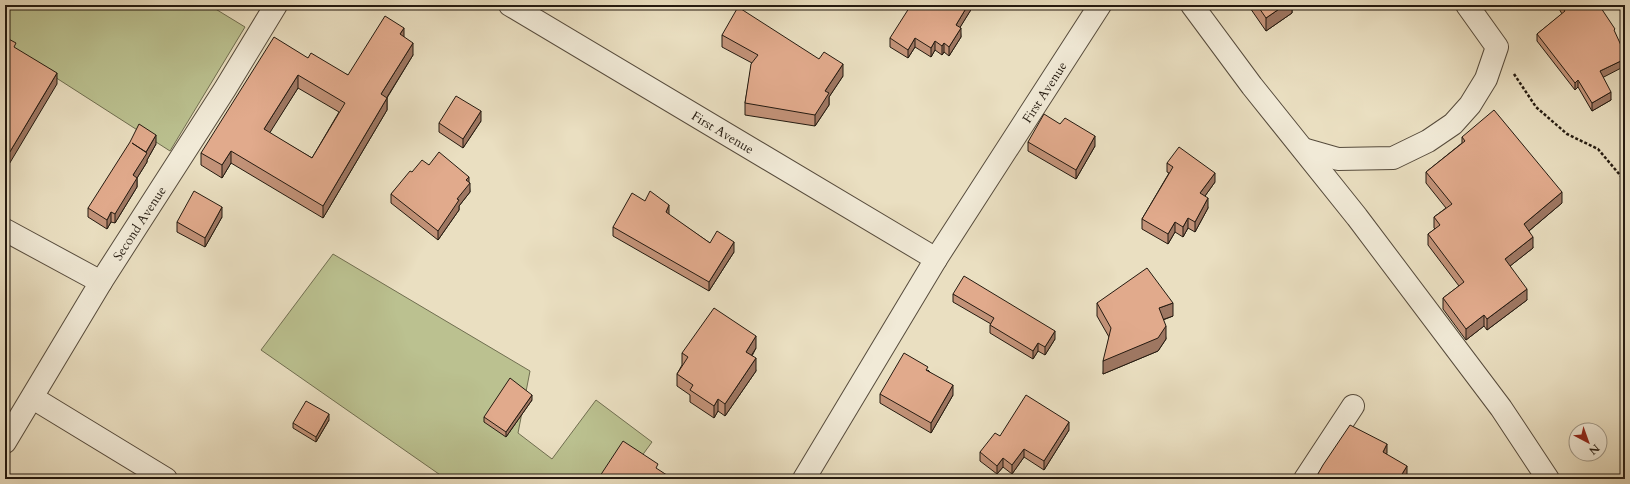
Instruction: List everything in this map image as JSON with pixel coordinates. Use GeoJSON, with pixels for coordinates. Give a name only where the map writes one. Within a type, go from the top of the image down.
{"type":"FeatureCollection","features":[{"type":"Feature","properties":{"kind":"street","name":"Second Avenue"},"geometry":{"type":"LineString","coordinates":[[5,442],[33,398],[101,282],[220,96],[276,5]]}},
{"type":"Feature","properties":{"kind":"street","name":"First Avenue"},"geometry":{"type":"LineString","coordinates":[[510,5],[936,259]]}},
{"type":"Feature","properties":{"kind":"street","name":"First Avenue"},"geometry":{"type":"LineString","coordinates":[[804,479],[936,259],[1100,5]]}},
{"type":"Feature","properties":{"kind":"street"},"geometry":{"type":"LineString","coordinates":[[1192,5],[1252,86],[1357,217],[1501,408],[1548,479]]}},
{"type":"Feature","properties":{"kind":"street"},"geometry":{"type":"LineString","coordinates":[[1303,149],[1338,159],[1393,158],[1428,141],[1453,124],[1470,105],[1486,79],[1497,47],[1467,5]]}},
{"type":"Feature","properties":{"kind":"street"},"geometry":{"type":"LineString","coordinates":[[5,230],[101,282]]}},
{"type":"Feature","properties":{"kind":"street"},"geometry":{"type":"LineString","coordinates":[[33,398],[166,479]]}},
{"type":"Feature","properties":{"kind":"street"},"geometry":{"type":"LineString","coordinates":[[1305,479],[1353,406]]}},
{"type":"Feature","properties":{"kind":"path"},"geometry":{"type":"LineString","coordinates":[[1497,47],[1536,108],[1567,134],[1598,149],[1625,181]]}},
{"type":"Feature","properties":{"kind":"green space"},"geometry":{"type":"Polygon","coordinates":[[[5,5],[209,5],[245,27],[170,151],[5,45],[5,5]]]}},
{"type":"Feature","properties":{"kind":"green space"},"geometry":{"type":"Polygon","coordinates":[[[333,254],[530,371],[518,433],[552,459],[596,400],[652,442],[625,479],[446,479],[261,350],[333,254]]]}},
{"type":"Feature","properties":{"kind":"building"},"geometry":{"type":"Polygon","coordinates":[[[911,5],[968,5],[956,25],[961,28],[949,47],[944,43],[942,46],[935,41],[931,48],[915,38],[908,50],[890,38],[911,5]]]}},
{"type":"Feature","properties":{"kind":"building"},"geometry":{"type":"Polygon","coordinates":[[[1257,5],[1285,5],[1266,18],[1257,5]]]}},
{"type":"Feature","properties":{"kind":"building"},"geometry":{"type":"Polygon","coordinates":[[[1561,5],[1599,5],[1615,29],[1614,30],[1625,54],[1625,59],[1600,71],[1611,92],[1592,103],[1578,80],[1575,83],[1537,34],[1565,11],[1561,5]]]}},
{"type":"Feature","properties":{"kind":"building"},"geometry":{"type":"Polygon","coordinates":[[[738,7],[819,59],[824,52],[843,64],[825,91],[829,93],[815,115],[745,103],[751,64],[758,55],[722,35],[738,7]]]}},
{"type":"Feature","properties":{"kind":"building"},"geometry":{"type":"Polygon","coordinates":[[[385,16],[404,28],[400,34],[413,43],[381,94],[387,98],[323,206],[231,151],[222,165],[201,153],[274,37],[308,58],[311,53],[348,75],[385,16]],[[298,75],[264,129],[312,158],[345,103],[298,75]]]}},
{"type":"Feature","properties":{"kind":"building"},"geometry":{"type":"Polygon","coordinates":[[[5,37],[16,43],[14,47],[57,73],[5,160],[5,37]]]}},
{"type":"Feature","properties":{"kind":"building"},"geometry":{"type":"Polygon","coordinates":[[[456,96],[481,111],[463,139],[439,123],[456,96]]]}},
{"type":"Feature","properties":{"kind":"building"},"geometry":{"type":"Polygon","coordinates":[[[1494,110],[1562,192],[1524,224],[1533,237],[1505,259],[1527,289],[1487,319],[1484,315],[1466,329],[1443,298],[1464,282],[1428,234],[1440,225],[1434,217],[1452,204],[1426,172],[1465,141],[1462,137],[1494,110]]]}},
{"type":"Feature","properties":{"kind":"building"},"geometry":{"type":"Polygon","coordinates":[[[1044,114],[1060,124],[1065,118],[1095,136],[1076,170],[1028,142],[1044,114]]]}},
{"type":"Feature","properties":{"kind":"building"},"geometry":{"type":"Polygon","coordinates":[[[139,124],[156,135],[146,152],[132,143],[147,153],[133,175],[137,178],[115,214],[111,212],[107,220],[88,208],[130,142],[139,124]]]}},
{"type":"Feature","properties":{"kind":"building"},"geometry":{"type":"Polygon","coordinates":[[[1179,147],[1215,173],[1200,193],[1208,198],[1195,222],[1188,218],[1183,227],[1175,222],[1168,234],[1142,219],[1173,167],[1167,163],[1179,147]]]}},
{"type":"Feature","properties":{"kind":"building"},"geometry":{"type":"Polygon","coordinates":[[[439,152],[469,177],[466,180],[470,183],[457,199],[459,200],[438,231],[391,194],[410,171],[412,172],[422,160],[429,165],[439,152]]]}},
{"type":"Feature","properties":{"kind":"building"},"geometry":{"type":"Polygon","coordinates":[[[194,191],[222,207],[205,238],[177,222],[194,191]]]}},
{"type":"Feature","properties":{"kind":"building"},"geometry":{"type":"Polygon","coordinates":[[[650,191],[669,205],[666,212],[710,243],[717,231],[734,242],[709,282],[613,227],[632,193],[645,201],[650,191]]]}},
{"type":"Feature","properties":{"kind":"building"},"geometry":{"type":"Polygon","coordinates":[[[1147,268],[1173,303],[1159,308],[1166,326],[1158,338],[1103,361],[1111,328],[1097,303],[1147,268]]]}},
{"type":"Feature","properties":{"kind":"building"},"geometry":{"type":"Polygon","coordinates":[[[964,276],[1055,331],[1045,347],[1038,343],[1033,351],[990,325],[994,318],[953,294],[964,276]]]}},
{"type":"Feature","properties":{"kind":"building"},"geometry":{"type":"Polygon","coordinates":[[[714,308],[756,336],[746,352],[756,358],[725,404],[718,399],[714,406],[690,390],[693,385],[677,374],[688,357],[682,353],[714,308]]]}},
{"type":"Feature","properties":{"kind":"building"},"geometry":{"type":"Polygon","coordinates":[[[904,353],[928,367],[926,370],[953,385],[931,423],[880,394],[904,353]]]}},
{"type":"Feature","properties":{"kind":"building"},"geometry":{"type":"Polygon","coordinates":[[[510,378],[532,395],[506,432],[484,417],[510,378]]]}},
{"type":"Feature","properties":{"kind":"building"},"geometry":{"type":"Polygon","coordinates":[[[1026,395],[1069,422],[1044,461],[1024,449],[1012,465],[1003,458],[997,466],[980,452],[995,433],[1000,436],[1026,395]]]}},
{"type":"Feature","properties":{"kind":"building"},"geometry":{"type":"Polygon","coordinates":[[[306,401],[329,414],[316,437],[293,423],[306,401]]]}},
{"type":"Feature","properties":{"kind":"building"},"geometry":{"type":"Polygon","coordinates":[[[1350,425],[1387,444],[1383,452],[1407,466],[1399,479],[1315,479],[1350,425]]]}},
{"type":"Feature","properties":{"kind":"building"},"geometry":{"type":"Polygon","coordinates":[[[623,441],[658,464],[656,468],[673,479],[598,479],[623,441]]]}}]}
